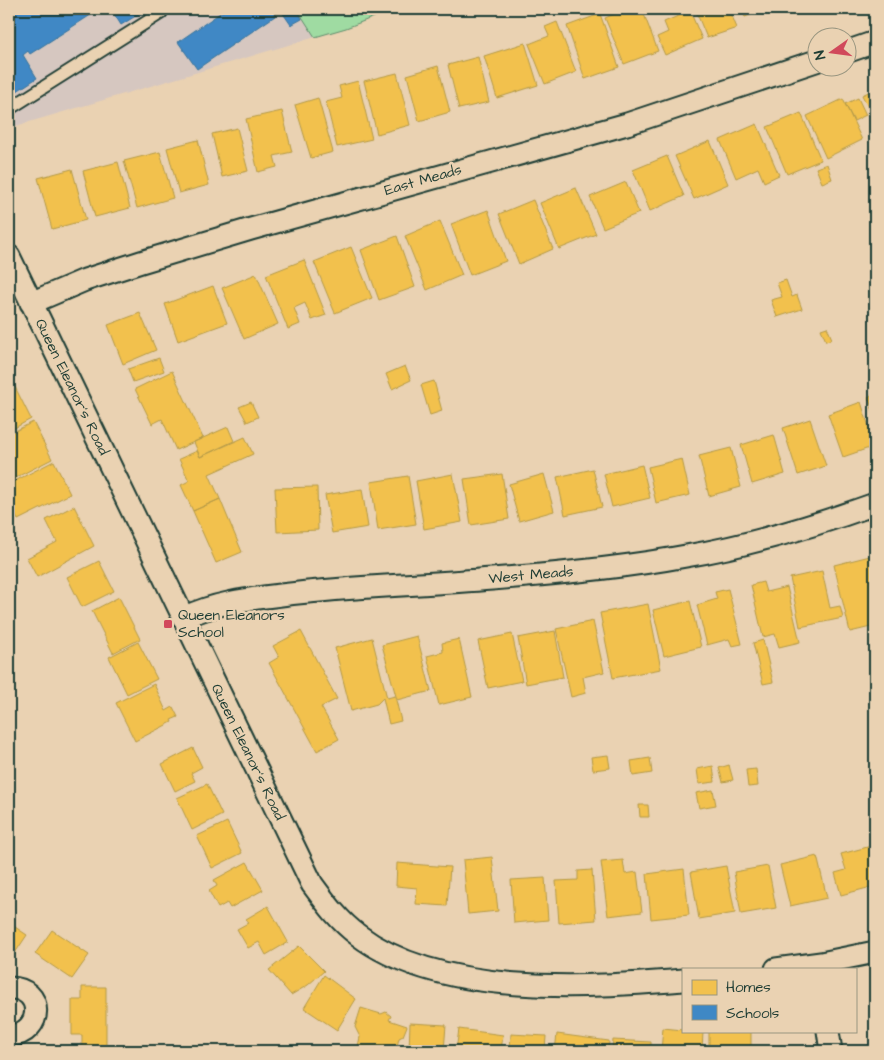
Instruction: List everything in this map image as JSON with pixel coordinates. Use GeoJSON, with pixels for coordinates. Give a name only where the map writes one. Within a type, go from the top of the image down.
{"type":"FeatureCollection","features":[{"type":"Feature","properties":{"kind":"street"},"geometry":{"type":"LineString","coordinates":[[856,49],[875,42]]}},
{"type":"Feature","properties":{"kind":"street","name":"East Meads"},"geometry":{"type":"LineString","coordinates":[[31,303],[85,280],[140,262],[251,228],[627,124],[806,65]]}},
{"type":"Feature","properties":{"kind":"street","name":"Queen Eleanor's Road"},"geometry":{"type":"LineString","coordinates":[[9,256],[312,884],[334,913],[358,935],[391,955],[450,974],[494,982],[556,986],[624,985],[682,980]]}},
{"type":"Feature","properties":{"kind":"street","name":"West Meads"},"geometry":{"type":"LineString","coordinates":[[183,618],[198,611],[235,601],[313,591],[492,579],[624,567],[753,542],[840,517],[875,504]]}},
{"type":"Feature","properties":{"kind":"street"},"geometry":{"type":"LineString","coordinates":[[791,968],[821,966],[875,952]]}},
{"type":"Feature","properties":{"kind":"street"},"geometry":{"type":"LineString","coordinates":[[9,988],[18,988],[25,992],[35,1004],[36,1012],[31,1027],[24,1032],[9,1036]]}},
{"type":"Feature","properties":{"kind":"street"},"geometry":{"type":"LineString","coordinates":[[828,1032],[831,1051]]}},
{"type":"Feature","properties":{"kind":"lane"},"geometry":{"type":"LineString","coordinates":[[9,109],[161,13]]}},
{"type":"Feature","properties":{"kind":"shaded area"},"geometry":{"type":"Polygon","coordinates":[[[9,9],[395,9],[346,28],[9,128],[9,9]]]}},
{"type":"Feature","properties":{"kind":"green space"},"geometry":{"type":"Polygon","coordinates":[[[297,9],[395,9],[346,28],[315,37],[297,9]]]}},
{"type":"Feature","properties":{"kind":"building: Homes"},"geometry":{"type":"Polygon","coordinates":[[[626,9],[642,9],[658,51],[624,64],[605,18],[626,9]]]}},
{"type":"Feature","properties":{"kind":"building: Homes"},"geometry":{"type":"Polygon","coordinates":[[[695,9],[729,9],[737,28],[707,38],[695,9]]]}},
{"type":"Feature","properties":{"kind":"building: Homes"},"geometry":{"type":"Polygon","coordinates":[[[741,9],[765,9],[745,17],[741,9]]]}},
{"type":"Feature","properties":{"kind":"building: Homes"},"geometry":{"type":"Polygon","coordinates":[[[690,11],[702,39],[665,55],[657,37],[668,32],[664,22],[690,11]]]}},
{"type":"Feature","properties":{"kind":"building: Homes"},"geometry":{"type":"Polygon","coordinates":[[[600,14],[619,67],[585,79],[567,26],[600,14]]]}},
{"type":"Feature","properties":{"kind":"building: Homes"},"geometry":{"type":"Polygon","coordinates":[[[557,22],[576,72],[545,84],[529,44],[549,36],[545,27],[557,22]]]}},
{"type":"Feature","properties":{"kind":"building: Homes"},"geometry":{"type":"Polygon","coordinates":[[[525,43],[538,85],[497,98],[484,56],[525,43]]]}},
{"type":"Feature","properties":{"kind":"building: Homes"},"geometry":{"type":"Polygon","coordinates":[[[478,57],[489,102],[459,109],[448,65],[478,57]]]}},
{"type":"Feature","properties":{"kind":"building: Homes"},"geometry":{"type":"Polygon","coordinates":[[[438,66],[450,112],[419,121],[407,75],[438,66]]]}},
{"type":"Feature","properties":{"kind":"building: Homes"},"geometry":{"type":"Polygon","coordinates":[[[397,73],[410,125],[377,134],[364,81],[397,73]]]}},
{"type":"Feature","properties":{"kind":"building: Homes"},"geometry":{"type":"Polygon","coordinates":[[[358,81],[372,139],[337,147],[326,102],[342,98],[339,86],[358,81]]]}},
{"type":"Feature","properties":{"kind":"building: Homes"},"geometry":{"type":"Polygon","coordinates":[[[875,89],[875,111],[871,113],[862,95],[875,89]]]}},
{"type":"Feature","properties":{"kind":"building: Homes"},"geometry":{"type":"Polygon","coordinates":[[[318,98],[333,152],[311,158],[295,105],[318,98]]]}},
{"type":"Feature","properties":{"kind":"building: Homes"},"geometry":{"type":"Polygon","coordinates":[[[858,98],[866,115],[854,121],[845,104],[858,98]]]}},
{"type":"Feature","properties":{"kind":"building: Homes"},"geometry":{"type":"Polygon","coordinates":[[[843,99],[862,140],[826,158],[807,116],[843,99]]]}},
{"type":"Feature","properties":{"kind":"building: Homes"},"geometry":{"type":"Polygon","coordinates":[[[282,111],[292,152],[274,156],[277,167],[258,172],[246,119],[282,111]]]}},
{"type":"Feature","properties":{"kind":"building: Homes"},"geometry":{"type":"Polygon","coordinates":[[[801,113],[821,160],[787,174],[767,127],[801,113]]]}},
{"type":"Feature","properties":{"kind":"building: Homes"},"geometry":{"type":"Polygon","coordinates":[[[757,124],[779,175],[764,182],[758,168],[736,178],[720,140],[757,124]]]}},
{"type":"Feature","properties":{"kind":"building: Homes"},"geometry":{"type":"Polygon","coordinates":[[[237,128],[248,171],[222,177],[212,134],[237,128]]]}},
{"type":"Feature","properties":{"kind":"building: Homes"},"geometry":{"type":"Polygon","coordinates":[[[198,140],[209,185],[179,193],[167,148],[198,140]]]}},
{"type":"Feature","properties":{"kind":"building: Homes"},"geometry":{"type":"Polygon","coordinates":[[[710,141],[728,184],[694,199],[675,156],[710,141]]]}},
{"type":"Feature","properties":{"kind":"building: Homes"},"geometry":{"type":"Polygon","coordinates":[[[160,152],[173,198],[137,208],[124,161],[160,152]]]}},
{"type":"Feature","properties":{"kind":"building: Homes"},"geometry":{"type":"Polygon","coordinates":[[[667,156],[684,196],[650,211],[633,170],[667,156]]]}},
{"type":"Feature","properties":{"kind":"building: Homes"},"geometry":{"type":"Polygon","coordinates":[[[118,162],[130,208],[95,217],[83,171],[118,162]]]}},
{"type":"Feature","properties":{"kind":"building: Homes"},"geometry":{"type":"Polygon","coordinates":[[[827,164],[832,179],[822,183],[816,168],[827,164]]]}},
{"type":"Feature","properties":{"kind":"building: Homes"},"geometry":{"type":"Polygon","coordinates":[[[72,169],[86,220],[52,229],[38,178],[72,169]]]}},
{"type":"Feature","properties":{"kind":"building: Homes"},"geometry":{"type":"Polygon","coordinates":[[[626,182],[639,213],[603,228],[590,197],[626,182]]]}},
{"type":"Feature","properties":{"kind":"building: Homes"},"geometry":{"type":"Polygon","coordinates":[[[576,188],[596,234],[559,249],[540,203],[576,188]]]}},
{"type":"Feature","properties":{"kind":"building: Homes"},"geometry":{"type":"Polygon","coordinates":[[[533,200],[553,249],[519,264],[499,214],[533,200]]]}},
{"type":"Feature","properties":{"kind":"building: Homes"},"geometry":{"type":"Polygon","coordinates":[[[488,210],[506,261],[470,275],[451,224],[488,210]]]}},
{"type":"Feature","properties":{"kind":"building: Homes"},"geometry":{"type":"Polygon","coordinates":[[[440,221],[462,275],[427,290],[405,236],[440,221]]]}},
{"type":"Feature","properties":{"kind":"building: Homes"},"geometry":{"type":"Polygon","coordinates":[[[397,236],[415,287],[379,300],[361,250],[397,236]]]}},
{"type":"Feature","properties":{"kind":"building: Homes"},"geometry":{"type":"Polygon","coordinates":[[[351,247],[372,298],[335,313],[314,262],[351,247]]]}},
{"type":"Feature","properties":{"kind":"building: Homes"},"geometry":{"type":"Polygon","coordinates":[[[304,260],[326,315],[312,320],[305,303],[294,308],[300,324],[288,329],[266,275],[304,260]]]}},
{"type":"Feature","properties":{"kind":"building: Homes"},"geometry":{"type":"Polygon","coordinates":[[[256,274],[278,324],[244,339],[222,288],[256,274]]]}},
{"type":"Feature","properties":{"kind":"building: Homes"},"geometry":{"type":"Polygon","coordinates":[[[786,280],[792,297],[797,295],[802,309],[777,317],[771,300],[782,297],[777,283],[786,280]]]}},
{"type":"Feature","properties":{"kind":"building: Homes"},"geometry":{"type":"Polygon","coordinates":[[[213,286],[227,323],[178,341],[165,304],[213,286]]]}},
{"type":"Feature","properties":{"kind":"building: Homes"},"geometry":{"type":"Polygon","coordinates":[[[140,313],[156,350],[123,364],[108,325],[140,313]]]}},
{"type":"Feature","properties":{"kind":"building: Homes"},"geometry":{"type":"Polygon","coordinates":[[[827,327],[832,339],[826,341],[821,329],[827,327]]]}},
{"type":"Feature","properties":{"kind":"building: Homes"},"geometry":{"type":"Polygon","coordinates":[[[159,358],[164,371],[133,382],[128,369],[159,358]]]}},
{"type":"Feature","properties":{"kind":"building: Homes"},"geometry":{"type":"Polygon","coordinates":[[[405,366],[411,380],[392,389],[386,374],[405,366]]]}},
{"type":"Feature","properties":{"kind":"building: Homes"},"geometry":{"type":"Polygon","coordinates":[[[172,371],[203,438],[176,450],[162,419],[152,424],[135,389],[172,371]]]}},
{"type":"Feature","properties":{"kind":"building: Homes"},"geometry":{"type":"Polygon","coordinates":[[[434,381],[442,411],[430,415],[421,385],[434,381]]]}},
{"type":"Feature","properties":{"kind":"building: Homes"},"geometry":{"type":"Polygon","coordinates":[[[14,385],[31,419],[9,431],[9,388],[14,385]]]}},
{"type":"Feature","properties":{"kind":"building: Homes"},"geometry":{"type":"Polygon","coordinates":[[[875,394],[875,416],[868,397],[875,394]]]}},
{"type":"Feature","properties":{"kind":"building: Homes"},"geometry":{"type":"Polygon","coordinates":[[[251,402],[258,417],[247,422],[239,407],[251,402]]]}},
{"type":"Feature","properties":{"kind":"building: Homes"},"geometry":{"type":"Polygon","coordinates":[[[861,402],[875,446],[843,457],[828,414],[861,402]]]}},
{"type":"Feature","properties":{"kind":"building: Homes"},"geometry":{"type":"Polygon","coordinates":[[[810,419],[826,466],[798,475],[783,428],[810,419]]]}},
{"type":"Feature","properties":{"kind":"building: Homes"},"geometry":{"type":"Polygon","coordinates":[[[33,422],[52,459],[9,481],[9,434],[33,422]]]}},
{"type":"Feature","properties":{"kind":"building: Homes"},"geometry":{"type":"Polygon","coordinates":[[[228,427],[234,441],[200,457],[194,442],[228,427]]]}},
{"type":"Feature","properties":{"kind":"building: Homes"},"geometry":{"type":"Polygon","coordinates":[[[774,435],[785,474],[752,484],[741,445],[774,435]]]}},
{"type":"Feature","properties":{"kind":"building: Homes"},"geometry":{"type":"Polygon","coordinates":[[[245,437],[253,454],[209,474],[220,499],[193,511],[181,485],[189,481],[179,459],[197,451],[200,457],[245,437]]]}},
{"type":"Feature","properties":{"kind":"building: Homes"},"geometry":{"type":"Polygon","coordinates":[[[731,448],[741,487],[709,496],[699,456],[731,448]]]}},
{"type":"Feature","properties":{"kind":"building: Homes"},"geometry":{"type":"Polygon","coordinates":[[[682,459],[690,495],[656,503],[648,467],[682,459]]]}},
{"type":"Feature","properties":{"kind":"building: Homes"},"geometry":{"type":"Polygon","coordinates":[[[54,461],[70,494],[18,520],[9,502],[9,484],[54,461]]]}},
{"type":"Feature","properties":{"kind":"building: Homes"},"geometry":{"type":"Polygon","coordinates":[[[642,465],[650,498],[612,507],[604,474],[642,465]]]}},
{"type":"Feature","properties":{"kind":"building: Homes"},"geometry":{"type":"Polygon","coordinates":[[[593,469],[602,507],[565,515],[557,477],[593,469]]]}},
{"type":"Feature","properties":{"kind":"building: Homes"},"geometry":{"type":"Polygon","coordinates":[[[453,474],[462,522],[424,529],[416,481],[453,474]]]}},
{"type":"Feature","properties":{"kind":"building: Homes"},"geometry":{"type":"Polygon","coordinates":[[[502,474],[509,519],[471,525],[464,479],[502,474]]]}},
{"type":"Feature","properties":{"kind":"building: Homes"},"geometry":{"type":"Polygon","coordinates":[[[544,474],[554,511],[519,521],[509,484],[544,474]]]}},
{"type":"Feature","properties":{"kind":"building: Homes"},"geometry":{"type":"Polygon","coordinates":[[[408,476],[416,524],[378,530],[371,482],[408,476]]]}},
{"type":"Feature","properties":{"kind":"building: Homes"},"geometry":{"type":"Polygon","coordinates":[[[317,487],[318,530],[277,532],[275,488],[317,487]]]}},
{"type":"Feature","properties":{"kind":"building: Homes"},"geometry":{"type":"Polygon","coordinates":[[[362,489],[368,527],[332,533],[325,495],[362,489]]]}},
{"type":"Feature","properties":{"kind":"building: Homes"},"geometry":{"type":"Polygon","coordinates":[[[220,499],[242,552],[216,563],[193,511],[220,499]]]}},
{"type":"Feature","properties":{"kind":"building: Homes"},"geometry":{"type":"Polygon","coordinates":[[[74,506],[94,546],[37,577],[27,558],[57,542],[46,520],[74,506]]]}},
{"type":"Feature","properties":{"kind":"building: Homes"},"geometry":{"type":"Polygon","coordinates":[[[874,555],[875,626],[850,632],[834,565],[874,555]]]}},
{"type":"Feature","properties":{"kind":"building: Homes"},"geometry":{"type":"Polygon","coordinates":[[[99,561],[114,591],[82,607],[67,577],[99,561]]]}},
{"type":"Feature","properties":{"kind":"building: Homes"},"geometry":{"type":"Polygon","coordinates":[[[822,571],[830,608],[840,606],[843,618],[800,627],[790,578],[822,571]]]}},
{"type":"Feature","properties":{"kind":"building: Homes"},"geometry":{"type":"Polygon","coordinates":[[[763,582],[766,592],[787,587],[800,642],[779,647],[775,634],[763,637],[751,585],[763,582]]]}},
{"type":"Feature","properties":{"kind":"building: Homes"},"geometry":{"type":"Polygon","coordinates":[[[728,589],[742,644],[732,646],[729,639],[707,645],[697,605],[717,599],[715,592],[728,589]]]}},
{"type":"Feature","properties":{"kind":"building: Homes"},"geometry":{"type":"Polygon","coordinates":[[[119,597],[140,639],[113,653],[92,611],[119,597]]]}},
{"type":"Feature","properties":{"kind":"building: Homes"},"geometry":{"type":"Polygon","coordinates":[[[690,601],[701,647],[664,656],[653,610],[690,601]]]}},
{"type":"Feature","properties":{"kind":"building: Homes"},"geometry":{"type":"Polygon","coordinates":[[[648,604],[661,669],[613,678],[600,613],[648,604]]]}},
{"type":"Feature","properties":{"kind":"building: Homes"},"geometry":{"type":"Polygon","coordinates":[[[593,621],[604,672],[583,677],[586,693],[571,697],[556,629],[593,621]]]}},
{"type":"Feature","properties":{"kind":"building: Homes"},"geometry":{"type":"Polygon","coordinates":[[[301,631],[337,699],[321,707],[339,739],[317,751],[269,663],[279,657],[273,646],[301,631]]]}},
{"type":"Feature","properties":{"kind":"building: Homes"},"geometry":{"type":"Polygon","coordinates":[[[555,631],[563,677],[526,684],[518,638],[555,631]]]}},
{"type":"Feature","properties":{"kind":"building: Homes"},"geometry":{"type":"Polygon","coordinates":[[[512,634],[522,681],[488,688],[478,641],[512,634]]]}},
{"type":"Feature","properties":{"kind":"building: Homes"},"geometry":{"type":"Polygon","coordinates":[[[417,636],[431,691],[397,700],[382,645],[417,636]]]}},
{"type":"Feature","properties":{"kind":"building: Homes"},"geometry":{"type":"Polygon","coordinates":[[[372,638],[387,698],[395,696],[401,721],[389,724],[383,698],[377,704],[351,711],[335,648],[372,638]]]}},
{"type":"Feature","properties":{"kind":"building: Homes"},"geometry":{"type":"Polygon","coordinates":[[[459,639],[472,697],[439,705],[427,656],[443,652],[442,643],[459,639]]]}},
{"type":"Feature","properties":{"kind":"building: Homes"},"geometry":{"type":"Polygon","coordinates":[[[763,640],[773,682],[763,684],[753,643],[763,640]]]}},
{"type":"Feature","properties":{"kind":"building: Homes"},"geometry":{"type":"Polygon","coordinates":[[[138,642],[157,679],[127,694],[109,657],[138,642]]]}},
{"type":"Feature","properties":{"kind":"building: Homes"},"geometry":{"type":"Polygon","coordinates":[[[154,684],[166,711],[173,707],[178,717],[135,741],[116,703],[154,684]]]}},
{"type":"Feature","properties":{"kind":"building: Homes"},"geometry":{"type":"Polygon","coordinates":[[[193,748],[202,767],[191,773],[195,781],[175,791],[162,764],[193,748]]]}},
{"type":"Feature","properties":{"kind":"building: Homes"},"geometry":{"type":"Polygon","coordinates":[[[608,755],[610,768],[593,770],[591,757],[608,755]]]}},
{"type":"Feature","properties":{"kind":"building: Homes"},"geometry":{"type":"Polygon","coordinates":[[[650,758],[652,773],[633,776],[631,761],[650,758]]]}},
{"type":"Feature","properties":{"kind":"building: Homes"},"geometry":{"type":"Polygon","coordinates":[[[729,765],[733,780],[723,782],[719,768],[729,765]]]}},
{"type":"Feature","properties":{"kind":"building: Homes"},"geometry":{"type":"Polygon","coordinates":[[[713,766],[715,782],[699,784],[697,769],[713,766]]]}},
{"type":"Feature","properties":{"kind":"building: Homes"},"geometry":{"type":"Polygon","coordinates":[[[756,769],[758,786],[748,787],[746,770],[756,769]]]}},
{"type":"Feature","properties":{"kind":"building: Homes"},"geometry":{"type":"Polygon","coordinates":[[[207,784],[222,815],[192,830],[177,798],[207,784]]]}},
{"type":"Feature","properties":{"kind":"building: Homes"},"geometry":{"type":"Polygon","coordinates":[[[713,790],[716,805],[699,808],[696,793],[713,790]]]}},
{"type":"Feature","properties":{"kind":"building: Homes"},"geometry":{"type":"Polygon","coordinates":[[[639,805],[648,805],[649,817],[640,817],[639,805]]]}},
{"type":"Feature","properties":{"kind":"building: Homes"},"geometry":{"type":"Polygon","coordinates":[[[227,822],[242,853],[212,868],[197,836],[227,822]]]}},
{"type":"Feature","properties":{"kind":"building: Homes"},"geometry":{"type":"Polygon","coordinates":[[[875,845],[875,886],[841,895],[835,873],[846,870],[841,854],[875,845]]]}},
{"type":"Feature","properties":{"kind":"building: Homes"},"geometry":{"type":"Polygon","coordinates":[[[817,856],[827,898],[790,906],[780,865],[817,856]]]}},
{"type":"Feature","properties":{"kind":"building: Homes"},"geometry":{"type":"Polygon","coordinates":[[[492,857],[498,911],[468,914],[463,860],[492,857]]]}},
{"type":"Feature","properties":{"kind":"building: Homes"},"geometry":{"type":"Polygon","coordinates":[[[623,860],[625,874],[637,872],[642,912],[608,916],[601,862],[623,860]]]}},
{"type":"Feature","properties":{"kind":"building: Homes"},"geometry":{"type":"Polygon","coordinates":[[[247,862],[263,890],[230,908],[227,903],[218,908],[209,891],[217,886],[214,880],[247,862]]]}},
{"type":"Feature","properties":{"kind":"building: Homes"},"geometry":{"type":"Polygon","coordinates":[[[397,863],[450,867],[447,906],[416,904],[417,888],[396,886],[397,863]]]}},
{"type":"Feature","properties":{"kind":"building: Homes"},"geometry":{"type":"Polygon","coordinates":[[[726,866],[735,913],[699,919],[691,872],[726,866]]]}},
{"type":"Feature","properties":{"kind":"building: Homes"},"geometry":{"type":"Polygon","coordinates":[[[768,866],[776,908],[741,914],[734,872],[768,866]]]}},
{"type":"Feature","properties":{"kind":"building: Homes"},"geometry":{"type":"Polygon","coordinates":[[[684,869],[689,915],[651,919],[647,874],[684,869]]]}},
{"type":"Feature","properties":{"kind":"building: Homes"},"geometry":{"type":"Polygon","coordinates":[[[592,870],[596,920],[559,923],[556,881],[578,880],[578,871],[592,870]]]}},
{"type":"Feature","properties":{"kind":"building: Homes"},"geometry":{"type":"Polygon","coordinates":[[[545,878],[548,920],[514,923],[511,880],[545,878]]]}},
{"type":"Feature","properties":{"kind":"building: Homes"},"geometry":{"type":"Polygon","coordinates":[[[268,906],[288,942],[266,955],[259,942],[248,948],[237,929],[248,923],[246,919],[268,906]]]}},
{"type":"Feature","properties":{"kind":"building: Homes"},"geometry":{"type":"Polygon","coordinates":[[[9,923],[27,935],[11,959],[9,957],[9,923]]]}},
{"type":"Feature","properties":{"kind":"building: Homes"},"geometry":{"type":"Polygon","coordinates":[[[52,930],[89,955],[72,979],[35,954],[52,930]]]}},
{"type":"Feature","properties":{"kind":"building: Homes"},"geometry":{"type":"Polygon","coordinates":[[[299,946],[324,971],[308,985],[291,995],[269,970],[299,946]]]}},
{"type":"Feature","properties":{"kind":"building: Homes"},"geometry":{"type":"Polygon","coordinates":[[[324,975],[356,999],[337,1030],[304,1008],[324,975]]]}},
{"type":"Feature","properties":{"kind":"building: Homes"},"geometry":{"type":"Polygon","coordinates":[[[82,987],[106,987],[106,1051],[82,1051],[82,1035],[72,1035],[72,1000],[82,1000],[82,987]]]}},
{"type":"Feature","properties":{"kind":"building: Homes"},"geometry":{"type":"Polygon","coordinates":[[[361,1008],[381,1014],[386,1012],[391,1016],[389,1020],[407,1026],[403,1036],[399,1038],[396,1051],[357,1051],[360,1037],[355,1027],[361,1008]]]}},
{"type":"Feature","properties":{"kind":"building: Homes"},"geometry":{"type":"Polygon","coordinates":[[[410,1023],[446,1025],[444,1051],[409,1051],[410,1023]]]}},
{"type":"Feature","properties":{"kind":"building: Homes"},"geometry":{"type":"Polygon","coordinates":[[[663,1028],[682,1030],[682,1032],[703,1032],[702,1051],[661,1051],[663,1028]]]}},
{"type":"Feature","properties":{"kind":"building: Homes"},"geometry":{"type":"Polygon","coordinates":[[[459,1029],[503,1035],[501,1051],[456,1051],[459,1029]]]}},
{"type":"Feature","properties":{"kind":"building: Homes"},"geometry":{"type":"Polygon","coordinates":[[[709,1032],[751,1032],[751,1051],[709,1051],[709,1032]]]}},
{"type":"Feature","properties":{"kind":"building: Homes"},"geometry":{"type":"Polygon","coordinates":[[[511,1034],[546,1036],[545,1051],[510,1051],[511,1034]]]}},
{"type":"Feature","properties":{"kind":"building: Homes"},"geometry":{"type":"Polygon","coordinates":[[[557,1034],[609,1041],[608,1051],[555,1051],[557,1034]]]}},
{"type":"Feature","properties":{"kind":"building: Homes"},"geometry":{"type":"Polygon","coordinates":[[[613,1040],[651,1042],[651,1051],[612,1051],[613,1040]]]}},
{"type":"Feature","properties":{"kind":"building: Schools"},"geometry":{"type":"Polygon","coordinates":[[[9,9],[100,9],[30,54],[28,51],[23,55],[37,78],[14,93],[9,84],[9,9]]]}},
{"type":"Feature","properties":{"kind":"building: Schools"},"geometry":{"type":"Polygon","coordinates":[[[111,9],[147,9],[121,25],[111,9]]]}},
{"type":"Feature","properties":{"kind":"building: Schools"},"geometry":{"type":"Polygon","coordinates":[[[226,9],[271,9],[275,16],[197,69],[178,42],[226,9]]]}},
{"type":"Feature","properties":{"kind":"building: Schools"},"geometry":{"type":"Polygon","coordinates":[[[280,9],[297,9],[302,19],[291,25],[280,9]]]}},
{"type":"Feature","properties":{"kind":"place","name":"Queen Eleanors School"},"geometry":{"type":"Point","coordinates":[168,624]}}]}
